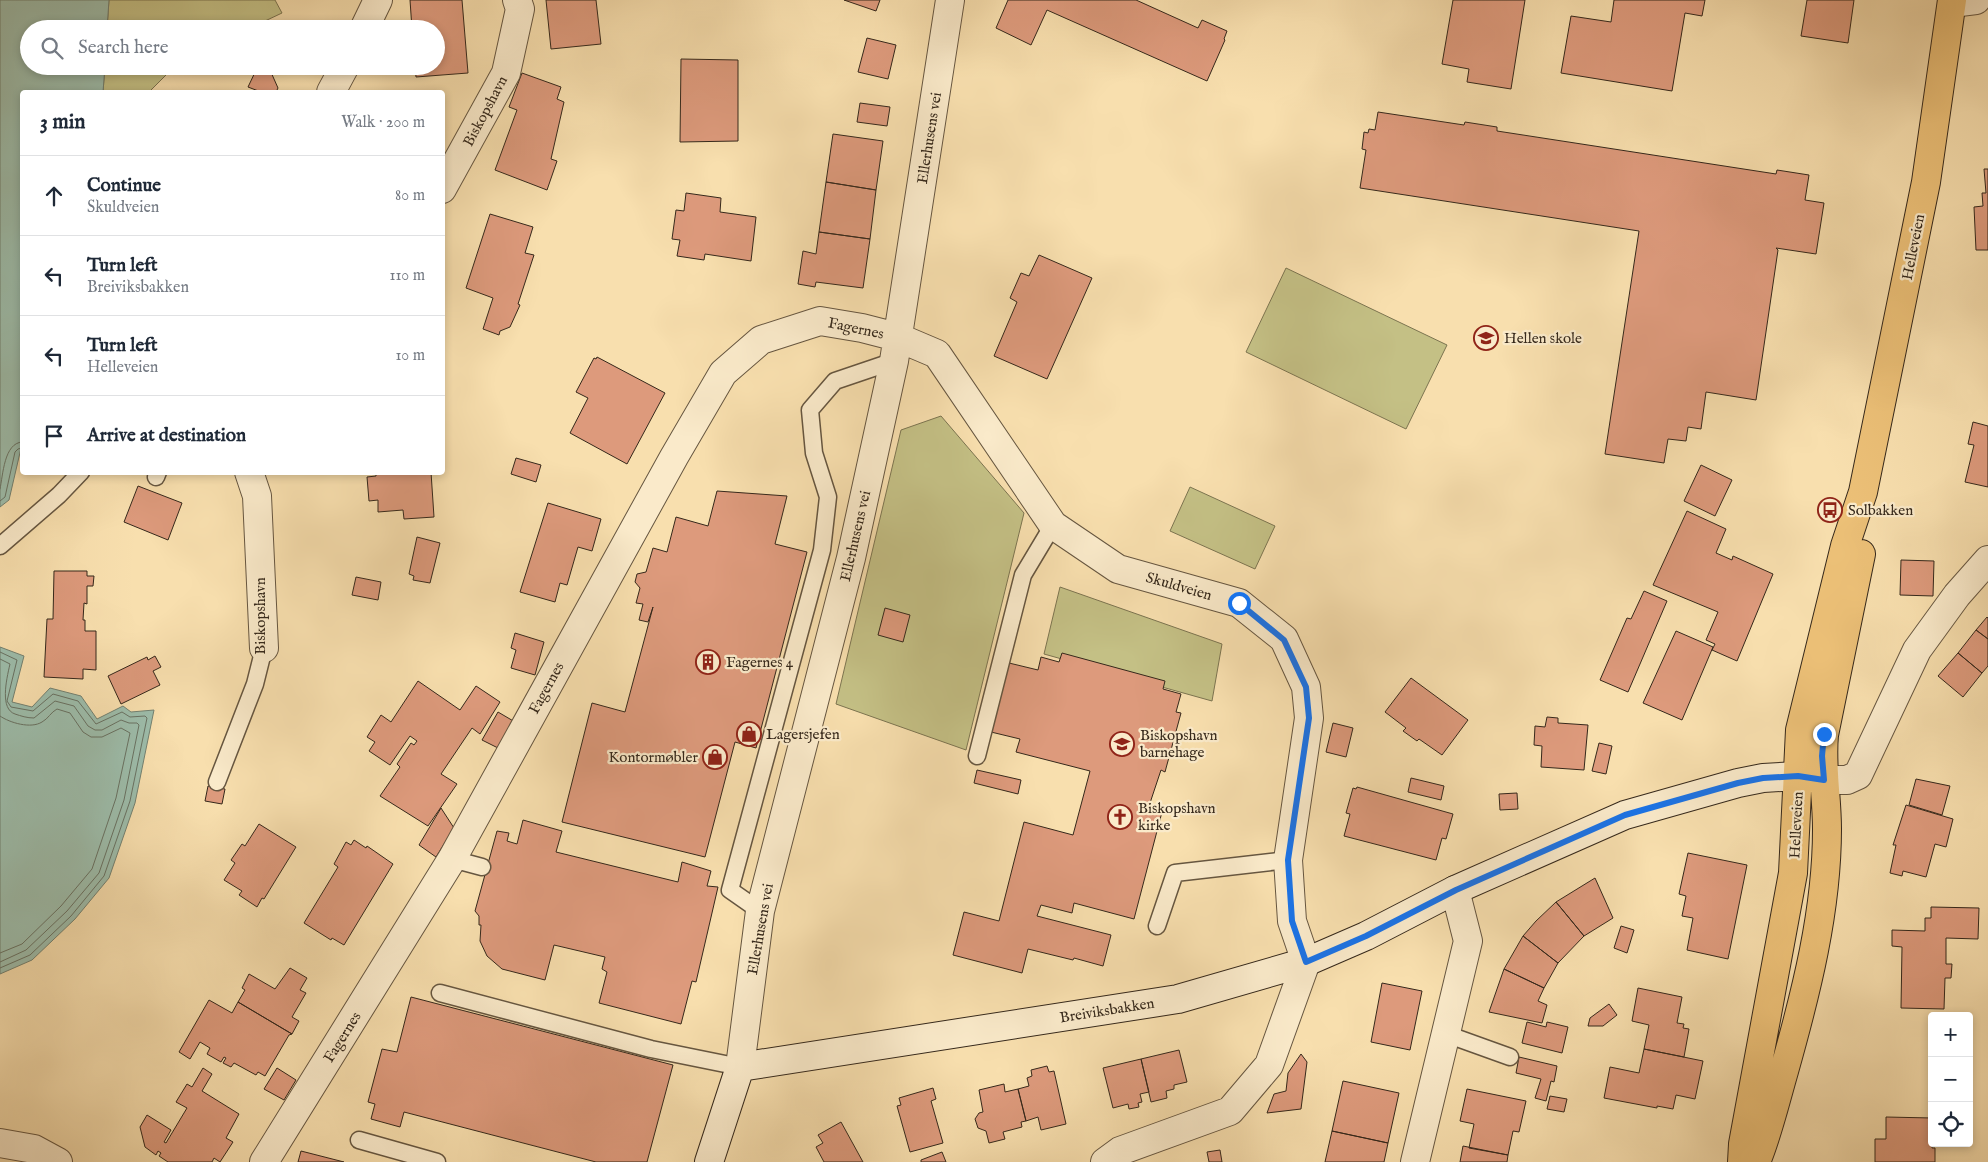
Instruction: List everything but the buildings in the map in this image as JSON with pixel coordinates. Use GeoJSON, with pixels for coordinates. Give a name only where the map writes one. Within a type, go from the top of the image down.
{"type":"FeatureCollection","features":[{"type":"Feature","properties":{"kind":"main road","name":"Helleveien"},"geometry":{"type":"LineString","coordinates":[[1756,1162],[1763,1145],[1804,999],[1821,904],[1827,829],[1811,778],[1800,730],[1845,546],[1863,492],[1926,182],[1960,1]]}},
{"type":"Feature","properties":{"kind":"main road","name":"Helleveien"},"geometry":{"type":"LineString","coordinates":[[1742,1162],[1743,1144],[1811,778]]}},
{"type":"Feature","properties":{"kind":"street"},"geometry":{"type":"LineString","coordinates":[[368,20],[378,0]]}},
{"type":"Feature","properties":{"kind":"street","name":"Biskopshavn"},"geometry":{"type":"LineString","coordinates":[[445,184],[506,74],[520,9],[517,0]]}},
{"type":"Feature","properties":{"kind":"street","name":"Ellerhusens vei"},"geometry":{"type":"LineString","coordinates":[[709,1162],[740,1067],[760,911],[852,558],[895,349],[950,0]]}},
{"type":"Feature","properties":{"kind":"street"},"geometry":{"type":"LineString","coordinates":[[332,90],[340,75]]}},
{"type":"Feature","properties":{"kind":"street","name":"Fagernes"},"geometry":{"type":"LineString","coordinates":[[264,1162],[452,859],[669,465],[723,373],[761,340],[820,321],[862,328],[895,349]]}},
{"type":"Feature","properties":{"kind":"street","name":"Skuldveien"},"geometry":{"type":"LineString","coordinates":[[895,349],[937,354],[1053,525],[1118,569],[1239,603],[1284,640],[1306,687],[1309,718],[1288,860],[1292,921],[1306,962]]}},
{"type":"Feature","properties":{"kind":"street","name":"Biskopshavn"},"geometry":{"type":"LineString","coordinates":[[249,475],[257,496],[264,648]]}},
{"type":"Feature","properties":{"kind":"street"},"geometry":{"type":"LineString","coordinates":[[1811,778],[1847,780],[1858,775],[1916,650],[1957,595],[1988,560]]}},
{"type":"Feature","properties":{"kind":"street","name":"Breiviksbakken"},"geometry":{"type":"LineString","coordinates":[[740,1067],[1178,999],[1306,962],[1366,936],[1456,890],[1625,815],[1738,783],[1763,778],[1811,778]]}},
{"type":"Feature","properties":{"kind":"street"},"geometry":{"type":"LineString","coordinates":[[1415,1162],[1468,941],[1456,890]]}},
{"type":"Feature","properties":{"kind":"street"},"geometry":{"type":"LineString","coordinates":[[1105,1162],[1120,1151],[1230,1111],[1269,1065],[1306,962]]}},
{"type":"Feature","properties":{"kind":"street"},"geometry":{"type":"LineString","coordinates":[[0,1143],[34,1149],[58,1162]]}},
{"type":"Feature","properties":{"kind":"lane"},"geometry":{"type":"LineString","coordinates":[[760,911],[730,890],[822,550],[828,497],[814,453],[810,410],[835,381],[895,349]]}},
{"type":"Feature","properties":{"kind":"lane"},"geometry":{"type":"LineString","coordinates":[[0,546],[59,496],[78,475]]}},
{"type":"Feature","properties":{"kind":"lane"},"geometry":{"type":"LineString","coordinates":[[977,756],[1023,575],[1053,525]]}},
{"type":"Feature","properties":{"kind":"lane","name":"Biskopshavn"},"geometry":{"type":"LineString","coordinates":[[217,782],[256,684],[264,648]]}},
{"type":"Feature","properties":{"kind":"lane"},"geometry":{"type":"LineString","coordinates":[[452,859],[482,868]]}},
{"type":"Feature","properties":{"kind":"lane"},"geometry":{"type":"LineString","coordinates":[[1157,926],[1175,873],[1288,860]]}},
{"type":"Feature","properties":{"kind":"lane"},"geometry":{"type":"LineString","coordinates":[[440,993],[651,1049],[740,1067]]}},
{"type":"Feature","properties":{"kind":"lane"},"geometry":{"type":"LineString","coordinates":[[1446,1034],[1510,1057]]}},
{"type":"Feature","properties":{"kind":"lane"},"geometry":{"type":"LineString","coordinates":[[358,1140],[437,1162]]}},
{"type":"Feature","properties":{"kind":"shaded area"},"geometry":{"type":"Polygon","coordinates":[[[109,0],[275,0],[282,13],[267,20],[108,20],[109,0]]]}},
{"type":"Feature","properties":{"kind":"shaded area"},"geometry":{"type":"Polygon","coordinates":[[[104,75],[166,75],[151,90],[103,90],[104,75]]]}},
{"type":"Feature","properties":{"kind":"shaded area"},"geometry":{"type":"Polygon","coordinates":[[[1286,268],[1447,345],[1406,429],[1246,352],[1286,268]]]}},
{"type":"Feature","properties":{"kind":"shaded area"},"geometry":{"type":"Polygon","coordinates":[[[941,416],[1024,513],[966,750],[836,704],[901,430],[941,416]]]}},
{"type":"Feature","properties":{"kind":"shaded area"},"geometry":{"type":"Polygon","coordinates":[[[1190,487],[1275,526],[1255,569],[1170,531],[1190,487]]]}},
{"type":"Feature","properties":{"kind":"shaded area"},"geometry":{"type":"Polygon","coordinates":[[[1060,587],[1222,644],[1212,701],[1044,654],[1060,587]]]}},
{"type":"Feature","properties":{"kind":"water"},"geometry":{"type":"Polygon","coordinates":[[[0,0],[109,0],[108,20],[20,20],[20,75],[104,75],[103,90],[20,90],[20,453],[9,500],[0,507],[0,0]]]}},
{"type":"Feature","properties":{"kind":"water"},"geometry":{"type":"Polygon","coordinates":[[[0,647],[24,656],[12,702],[32,707],[50,688],[81,696],[97,719],[123,706],[131,712],[154,710],[135,803],[109,878],[75,919],[32,960],[0,974],[0,647]]]}},
{"type":"Feature","properties":{"kind":"place","name":"Hellen skole"},"geometry":{"type":"Point","coordinates":[1486,338]}},
{"type":"Feature","properties":{"kind":"place","name":"Solbakken"},"geometry":{"type":"Point","coordinates":[1830,510]}},
{"type":"Feature","properties":{"kind":"place","name":"Fagernes 4"},"geometry":{"type":"Point","coordinates":[708,662]}},
{"type":"Feature","properties":{"kind":"place","name":"Lagersjefen"},"geometry":{"type":"Point","coordinates":[749,734]}},
{"type":"Feature","properties":{"kind":"place","name":"Biskopshavn barnehage"},"geometry":{"type":"Point","coordinates":[1122,744]}},
{"type":"Feature","properties":{"kind":"place","name":"Kontormøbler"},"geometry":{"type":"Point","coordinates":[715,757]}},
{"type":"Feature","properties":{"kind":"place","name":"Biskopshavn kirke"},"geometry":{"type":"Point","coordinates":[1120,817]}},
{"type":"Feature","properties":{"kind":"route"},"geometry":{"type":"LineString","coordinates":[[1239,603],[1284,640],[1306,687],[1309,718],[1288,860],[1292,921],[1306,962],[1366,936],[1456,890],[1625,815],[1738,783],[1763,778],[1798,776],[1824,780],[1822,756],[1824,734]]}}]}
